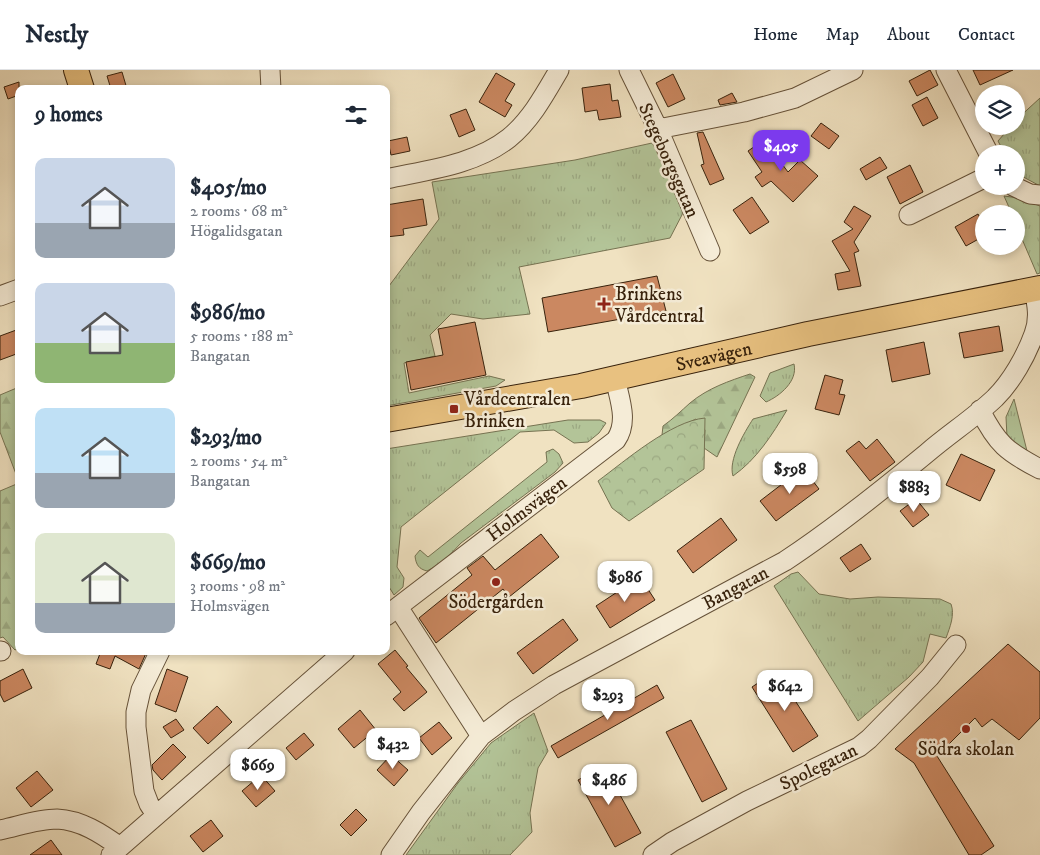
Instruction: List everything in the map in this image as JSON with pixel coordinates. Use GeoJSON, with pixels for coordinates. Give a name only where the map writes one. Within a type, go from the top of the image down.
{"type":"FeatureCollection","features":[{"type":"Feature","properties":{"kind":"main road"},"geometry":{"type":"LineString","coordinates":[[76,70],[81,85]]}},
{"type":"Feature","properties":{"kind":"main road","name":"Sveavägen"},"geometry":{"type":"LineString","coordinates":[[390,419],[543,393],[808,334],[1037,288]]}},
{"type":"Feature","properties":{"kind":"street"},"geometry":{"type":"LineString","coordinates":[[270,70],[271,85]]}},
{"type":"Feature","properties":{"kind":"street"},"geometry":{"type":"LineString","coordinates":[[390,178],[459,163],[486,152],[509,138],[528,119],[559,70]]}},
{"type":"Feature","properties":{"kind":"street","name":"Stegeborgsgatan"},"geometry":{"type":"LineString","coordinates":[[629,70],[658,129],[710,251]]}},
{"type":"Feature","properties":{"kind":"street"},"geometry":{"type":"LineString","coordinates":[[658,129],[744,112],[794,98],[853,70]]}},
{"type":"Feature","properties":{"kind":"street"},"geometry":{"type":"LineString","coordinates":[[946,70],[984,145]]}},
{"type":"Feature","properties":{"kind":"street"},"geometry":{"type":"LineString","coordinates":[[909,215],[975,182]]}},
{"type":"Feature","properties":{"kind":"street"},"geometry":{"type":"LineString","coordinates":[[1025,192],[1040,196]]}},
{"type":"Feature","properties":{"kind":"street","name":"Bangatan"},"geometry":{"type":"LineString","coordinates":[[391,855],[420,812],[481,736],[514,711],[554,685],[785,561],[815,542],[870,500],[980,410],[1007,384],[1028,349],[1035,332],[1038,310],[1037,288]]}},
{"type":"Feature","properties":{"kind":"street"},"geometry":{"type":"LineString","coordinates":[[0,296],[15,290]]}},
{"type":"Feature","properties":{"kind":"street","name":"Holmsvägen"},"geometry":{"type":"LineString","coordinates":[[392,611],[616,440],[620,434],[623,420],[615,378]]}},
{"type":"Feature","properties":{"kind":"street"},"geometry":{"type":"LineString","coordinates":[[980,410],[995,438],[1005,448],[1040,469]]}},
{"type":"Feature","properties":{"kind":"street"},"geometry":{"type":"LineString","coordinates":[[392,611],[481,736]]}},
{"type":"Feature","properties":{"kind":"street","name":"Spolegatan"},"geometry":{"type":"LineString","coordinates":[[653,855],[672,842],[746,801],[859,747],[930,677],[956,645]]}},
{"type":"Feature","properties":{"kind":"street"},"geometry":{"type":"LineString","coordinates":[[156,816],[144,792],[136,712],[141,690],[158,655]]}},
{"type":"Feature","properties":{"kind":"street"},"geometry":{"type":"LineString","coordinates":[[0,830],[58,819],[102,833],[123,849],[156,816],[340,655]]}},
{"type":"Feature","properties":{"kind":"green space"},"geometry":{"type":"Polygon","coordinates":[[[1040,98],[1040,186],[1025,178],[1025,145],[1000,145],[998,141],[1003,135],[1025,135],[1025,112],[1040,98]]]}},
{"type":"Feature","properties":{"kind":"green space"},"geometry":{"type":"Polygon","coordinates":[[[652,143],[660,156],[684,211],[670,238],[519,267],[530,314],[483,319],[451,314],[430,335],[435,356],[404,363],[409,393],[489,376],[505,380],[496,386],[390,405],[390,285],[439,219],[432,182],[575,160],[652,143]]]}},
{"type":"Feature","properties":{"kind":"green space"},"geometry":{"type":"Polygon","coordinates":[[[1004,196],[1019,198],[1040,206],[1040,273],[1037,274],[1025,246],[1025,205],[1008,205],[1004,196]]]}},
{"type":"Feature","properties":{"kind":"green space"},"geometry":{"type":"Polygon","coordinates":[[[794,364],[795,370],[791,382],[777,396],[766,402],[760,396],[770,373],[794,364]]]}},
{"type":"Feature","properties":{"kind":"green space"},"geometry":{"type":"Polygon","coordinates":[[[750,374],[755,377],[717,457],[704,448],[705,430],[696,419],[662,435],[663,426],[704,393],[750,374]]]}},
{"type":"Feature","properties":{"kind":"green space"},"geometry":{"type":"Polygon","coordinates":[[[15,389],[15,471],[0,432],[0,395],[15,389]]]}},
{"type":"Feature","properties":{"kind":"green space"},"geometry":{"type":"Polygon","coordinates":[[[1014,399],[1028,455],[1007,437],[1006,417],[1014,399]]]}},
{"type":"Feature","properties":{"kind":"green space"},"geometry":{"type":"Polygon","coordinates":[[[787,410],[757,454],[733,476],[732,470],[735,455],[741,439],[753,419],[787,410]]]}},
{"type":"Feature","properties":{"kind":"green space"},"geometry":{"type":"Polygon","coordinates":[[[705,418],[704,469],[629,521],[612,508],[598,481],[663,434],[678,426],[705,418]]]}},
{"type":"Feature","properties":{"kind":"green space"},"geometry":{"type":"Polygon","coordinates":[[[568,420],[600,420],[606,423],[599,433],[588,442],[574,443],[554,430],[520,432],[401,527],[397,567],[404,578],[403,587],[394,595],[390,588],[390,448],[568,420]]]}},
{"type":"Feature","properties":{"kind":"green space"},"geometry":{"type":"Polygon","coordinates":[[[553,449],[559,454],[563,463],[555,472],[461,543],[443,562],[427,571],[418,566],[415,556],[420,550],[428,557],[547,462],[546,452],[553,449]]]}},
{"type":"Feature","properties":{"kind":"green space"},"geometry":{"type":"Polygon","coordinates":[[[15,485],[15,650],[3,637],[0,638],[0,491],[15,485]]]}},
{"type":"Feature","properties":{"kind":"green space"},"geometry":{"type":"Polygon","coordinates":[[[798,572],[819,594],[850,599],[878,597],[940,599],[951,604],[952,608],[952,621],[946,638],[930,634],[923,662],[909,677],[858,721],[774,586],[791,574],[798,572]]]}},
{"type":"Feature","properties":{"kind":"green space"},"geometry":{"type":"Polygon","coordinates":[[[534,713],[548,751],[538,768],[530,813],[532,832],[510,855],[406,855],[458,783],[491,743],[534,713]]]}},
{"type":"Feature","properties":{"kind":"building"},"geometry":{"type":"Polygon","coordinates":[[[930,70],[938,85],[917,96],[909,81],[930,70]]]}},
{"type":"Feature","properties":{"kind":"building"},"geometry":{"type":"Polygon","coordinates":[[[973,70],[1013,70],[980,85],[973,70]]]}},
{"type":"Feature","properties":{"kind":"building"},"geometry":{"type":"Polygon","coordinates":[[[122,72],[126,85],[110,85],[107,76],[122,72]]]}},
{"type":"Feature","properties":{"kind":"building"},"geometry":{"type":"Polygon","coordinates":[[[496,73],[515,84],[505,101],[512,105],[505,117],[479,102],[496,73]]]}},
{"type":"Feature","properties":{"kind":"building"},"geometry":{"type":"Polygon","coordinates":[[[673,74],[685,99],[668,107],[656,83],[673,74]]]}},
{"type":"Feature","properties":{"kind":"building"},"geometry":{"type":"Polygon","coordinates":[[[19,82],[19,85],[15,85],[15,96],[8,99],[4,87],[19,82]]]}},
{"type":"Feature","properties":{"kind":"building"},"geometry":{"type":"Polygon","coordinates":[[[610,84],[612,101],[618,100],[621,117],[599,120],[597,110],[585,112],[582,88],[610,84]]]}},
{"type":"Feature","properties":{"kind":"building"},"geometry":{"type":"Polygon","coordinates":[[[732,93],[737,102],[720,105],[718,100],[732,93]]]}},
{"type":"Feature","properties":{"kind":"building"},"geometry":{"type":"Polygon","coordinates":[[[927,97],[938,118],[923,126],[912,105],[927,97]]]}},
{"type":"Feature","properties":{"kind":"building"},"geometry":{"type":"Polygon","coordinates":[[[466,109],[475,130],[459,137],[450,115],[466,109]]]}},
{"type":"Feature","properties":{"kind":"building"},"geometry":{"type":"Polygon","coordinates":[[[821,123],[839,136],[829,149],[811,136],[821,123]]]}},
{"type":"Feature","properties":{"kind":"building"},"geometry":{"type":"Polygon","coordinates":[[[703,132],[724,179],[710,185],[701,165],[704,164],[697,133],[703,132]]]}},
{"type":"Feature","properties":{"kind":"building"},"geometry":{"type":"Polygon","coordinates":[[[407,137],[410,151],[391,155],[390,141],[407,137]]]}},
{"type":"Feature","properties":{"kind":"building"},"geometry":{"type":"Polygon","coordinates":[[[764,140],[788,172],[800,160],[818,176],[793,202],[771,181],[762,187],[755,177],[762,172],[748,151],[764,140]]]}},
{"type":"Feature","properties":{"kind":"building"},"geometry":{"type":"Polygon","coordinates":[[[880,157],[887,168],[866,180],[860,169],[880,157]]]}},
{"type":"Feature","properties":{"kind":"building"},"geometry":{"type":"Polygon","coordinates":[[[910,165],[923,192],[900,204],[887,177],[910,165]]]}},
{"type":"Feature","properties":{"kind":"building"},"geometry":{"type":"Polygon","coordinates":[[[752,197],[769,222],[750,234],[733,210],[752,197]]]}},
{"type":"Feature","properties":{"kind":"building"},"geometry":{"type":"Polygon","coordinates":[[[423,199],[427,225],[403,229],[404,235],[390,237],[390,204],[423,199]]]}},
{"type":"Feature","properties":{"kind":"building"},"geometry":{"type":"Polygon","coordinates":[[[854,206],[871,216],[854,242],[859,251],[854,253],[861,286],[838,290],[835,274],[850,271],[832,241],[853,229],[844,222],[854,206]]]}},
{"type":"Feature","properties":{"kind":"building"},"geometry":{"type":"Polygon","coordinates":[[[975,216],[975,241],[966,246],[955,227],[975,216]]]}},
{"type":"Feature","properties":{"kind":"building","name":"Brinkens Vårdcentral"},"geometry":{"type":"Polygon","coordinates":[[[657,276],[666,311],[548,332],[542,298],[657,276]]]}},
{"type":"Feature","properties":{"kind":"building"},"geometry":{"type":"Polygon","coordinates":[[[475,322],[486,375],[411,390],[406,362],[443,355],[438,329],[475,322]]]}},
{"type":"Feature","properties":{"kind":"building"},"geometry":{"type":"Polygon","coordinates":[[[999,326],[1003,351],[964,358],[959,333],[999,326]]]}},
{"type":"Feature","properties":{"kind":"building"},"geometry":{"type":"Polygon","coordinates":[[[15,330],[15,354],[0,360],[0,336],[15,330]]]}},
{"type":"Feature","properties":{"kind":"building"},"geometry":{"type":"Polygon","coordinates":[[[924,342],[930,374],[892,382],[886,350],[924,342]]]}},
{"type":"Feature","properties":{"kind":"building"},"geometry":{"type":"Polygon","coordinates":[[[825,375],[843,380],[839,394],[845,395],[839,415],[815,409],[825,375]]]}},
{"type":"Feature","properties":{"kind":"building"},"geometry":{"type":"Polygon","coordinates":[[[877,439],[895,462],[870,481],[846,451],[859,441],[866,449],[877,439]]]}},
{"type":"Feature","properties":{"kind":"building"},"geometry":{"type":"Polygon","coordinates":[[[961,454],[995,470],[980,501],[946,485],[961,454]]]}},
{"type":"Feature","properties":{"kind":"building"},"geometry":{"type":"Polygon","coordinates":[[[803,468],[819,489],[776,521],[760,501],[803,468]]]}},
{"type":"Feature","properties":{"kind":"building"},"geometry":{"type":"Polygon","coordinates":[[[916,499],[929,515],[913,527],[900,511],[916,499]]]}},
{"type":"Feature","properties":{"kind":"building"},"geometry":{"type":"Polygon","coordinates":[[[721,518],[737,540],[693,573],[677,551],[721,518]]]}},
{"type":"Feature","properties":{"kind":"building","name":"Södergården"},"geometry":{"type":"Polygon","coordinates":[[[541,534],[559,557],[509,597],[503,589],[436,643],[419,618],[472,575],[467,568],[483,556],[495,570],[541,534]]]}},
{"type":"Feature","properties":{"kind":"building"},"geometry":{"type":"Polygon","coordinates":[[[861,544],[871,559],[850,572],[840,558],[861,544]]]}},
{"type":"Feature","properties":{"kind":"building"},"geometry":{"type":"Polygon","coordinates":[[[640,577],[655,600],[610,628],[596,606],[640,577]]]}},
{"type":"Feature","properties":{"kind":"building"},"geometry":{"type":"Polygon","coordinates":[[[563,619],[578,640],[533,674],[517,653],[563,619]]]}},
{"type":"Feature","properties":{"kind":"building"},"geometry":{"type":"Polygon","coordinates":[[[1008,644],[1040,672],[1040,718],[1019,740],[992,719],[982,727],[975,718],[937,756],[994,846],[981,855],[969,855],[914,763],[895,749],[1008,644]]]}},
{"type":"Feature","properties":{"kind":"building"},"geometry":{"type":"Polygon","coordinates":[[[395,650],[408,666],[406,667],[427,692],[404,711],[393,699],[401,692],[378,664],[395,650]]]}},
{"type":"Feature","properties":{"kind":"building"},"geometry":{"type":"Polygon","coordinates":[[[99,655],[145,655],[139,669],[115,656],[110,669],[96,664],[99,655]]]}},
{"type":"Feature","properties":{"kind":"building"},"geometry":{"type":"Polygon","coordinates":[[[23,669],[32,688],[4,702],[0,694],[0,681],[23,669]]]}},
{"type":"Feature","properties":{"kind":"building"},"geometry":{"type":"Polygon","coordinates":[[[167,669],[188,677],[176,712],[155,704],[167,669]]]}},
{"type":"Feature","properties":{"kind":"building"},"geometry":{"type":"Polygon","coordinates":[[[776,671],[818,736],[793,752],[752,687],[776,671]]]}},
{"type":"Feature","properties":{"kind":"building"},"geometry":{"type":"Polygon","coordinates":[[[657,685],[664,698],[558,758],[551,746],[657,685]]]}},
{"type":"Feature","properties":{"kind":"building"},"geometry":{"type":"Polygon","coordinates":[[[217,706],[232,722],[208,744],[193,728],[217,706]]]}},
{"type":"Feature","properties":{"kind":"building"},"geometry":{"type":"Polygon","coordinates":[[[360,710],[376,730],[354,748],[338,729],[360,710]]]}},
{"type":"Feature","properties":{"kind":"building"},"geometry":{"type":"Polygon","coordinates":[[[176,719],[184,730],[171,738],[163,727],[176,719]]]}},
{"type":"Feature","properties":{"kind":"building"},"geometry":{"type":"Polygon","coordinates":[[[691,720],[727,789],[702,802],[666,732],[691,720]]]}},
{"type":"Feature","properties":{"kind":"building"},"geometry":{"type":"Polygon","coordinates":[[[439,722],[452,738],[432,755],[419,738],[439,722]]]}},
{"type":"Feature","properties":{"kind":"building"},"geometry":{"type":"Polygon","coordinates":[[[304,733],[314,745],[296,760],[286,748],[304,733]]]}},
{"type":"Feature","properties":{"kind":"building"},"geometry":{"type":"Polygon","coordinates":[[[173,744],[186,757],[162,780],[153,770],[152,765],[173,744]]]}},
{"type":"Feature","properties":{"kind":"building"},"geometry":{"type":"Polygon","coordinates":[[[391,755],[408,770],[394,786],[377,770],[391,755]]]}},
{"type":"Feature","properties":{"kind":"building"},"geometry":{"type":"Polygon","coordinates":[[[604,766],[641,833],[615,847],[578,780],[604,766]]]}},
{"type":"Feature","properties":{"kind":"building"},"geometry":{"type":"Polygon","coordinates":[[[37,771],[53,790],[31,807],[16,788],[37,771]]]}},
{"type":"Feature","properties":{"kind":"building"},"geometry":{"type":"Polygon","coordinates":[[[261,775],[275,791],[256,807],[242,791],[261,775]]]}},
{"type":"Feature","properties":{"kind":"building"},"geometry":{"type":"Polygon","coordinates":[[[356,809],[367,820],[351,836],[340,825],[356,809]]]}},
{"type":"Feature","properties":{"kind":"building"},"geometry":{"type":"Polygon","coordinates":[[[211,820],[223,836],[203,852],[190,836],[211,820]]]}},
{"type":"Feature","properties":{"kind":"building"},"geometry":{"type":"Polygon","coordinates":[[[51,840],[62,855],[30,855],[51,840]]]}},
{"type":"Feature","properties":{"kind":"place","name":"Brinkens Vårdcentral"},"geometry":{"type":"Point","coordinates":[604,304]}},
{"type":"Feature","properties":{"kind":"place","name":"Vårdcentralen Brinken"},"geometry":{"type":"Point","coordinates":[454,409]}},
{"type":"Feature","properties":{"kind":"place","name":"Södergården"},"geometry":{"type":"Point","coordinates":[496,582]}},
{"type":"Feature","properties":{"kind":"place","name":"Södra skolan"},"geometry":{"type":"Point","coordinates":[966,729]}}]}
